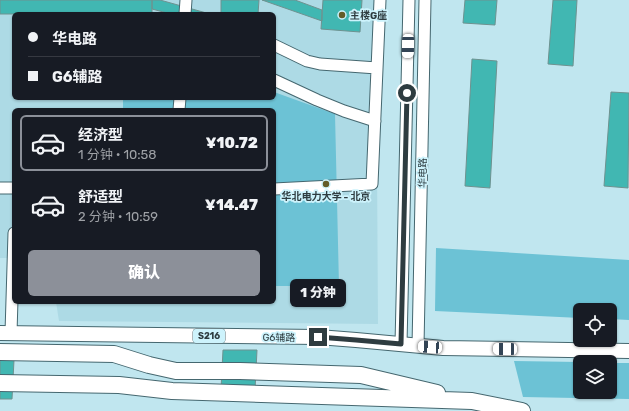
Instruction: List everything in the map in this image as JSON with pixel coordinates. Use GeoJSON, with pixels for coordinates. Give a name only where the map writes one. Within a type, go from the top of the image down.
{"type":"FeatureCollection","features":[{"type":"Feature","properties":{"kind":"highway"},"geometry":{"type":"LineString","coordinates":[[0,352],[114,354],[176,371],[240,371],[361,375],[522,411]]}},
{"type":"Feature","properties":{"kind":"highway"},"geometry":{"type":"LineString","coordinates":[[0,383],[119,385],[172,391],[472,401]]}},
{"type":"Feature","properties":{"kind":"main road","name":"G6辅路"},"geometry":{"type":"LineString","coordinates":[[6,333],[318,337],[451,348],[629,351]]}},
{"type":"Feature","properties":{"kind":"street"},"geometry":{"type":"LineString","coordinates":[[185,12],[186,0]]}},
{"type":"Feature","properties":{"kind":"street"},"geometry":{"type":"LineString","coordinates":[[276,189],[372,184],[380,0]]}},
{"type":"Feature","properties":{"kind":"street","name":"华电路"},"geometry":{"type":"LineString","coordinates":[[401,344],[409,0]]}},
{"type":"Feature","properties":{"kind":"street","name":"华电路"},"geometry":{"type":"LineString","coordinates":[[418,346],[425,0]]}},
{"type":"Feature","properties":{"kind":"street"},"geometry":{"type":"LineString","coordinates":[[276,47],[308,61],[320,64],[377,68]]}},
{"type":"Feature","properties":{"kind":"street"},"geometry":{"type":"LineString","coordinates":[[276,81],[344,111],[375,121]]}},
{"type":"Feature","properties":{"kind":"street"},"geometry":{"type":"LineString","coordinates":[[0,188],[12,188]]}},
{"type":"Feature","properties":{"kind":"street"},"geometry":{"type":"LineString","coordinates":[[6,333],[12,257]]}},
{"type":"Feature","properties":{"kind":"shaded area","name":"华北电力大学 - 北京"},"geometry":{"type":"Polygon","coordinates":[[[0,0],[376,0],[378,324],[59,321],[56,304],[276,304],[276,108],[12,108],[12,258],[0,258],[0,0]]]}},
{"type":"Feature","properties":{"kind":"shaded area"},"geometry":{"type":"Polygon","coordinates":[[[276,93],[335,114],[339,286],[276,286],[276,108],[123,108],[123,100],[276,100],[276,93]]]}},
{"type":"Feature","properties":{"kind":"shaded area"},"geometry":{"type":"Polygon","coordinates":[[[436,248],[629,260],[629,320],[617,319],[617,303],[573,303],[573,318],[435,311],[436,248]]]}},
{"type":"Feature","properties":{"kind":"shaded area"},"geometry":{"type":"Polygon","coordinates":[[[514,361],[573,362],[573,398],[523,397],[514,361]]]}},
{"type":"Feature","properties":{"kind":"shaded area"},"geometry":{"type":"Polygon","coordinates":[[[617,363],[629,363],[629,399],[617,399],[617,363]]]}},
{"type":"Feature","properties":{"kind":"building"},"geometry":{"type":"Polygon","coordinates":[[[0,0],[152,0],[152,12],[12,12],[12,14],[0,14],[0,0]]]}},
{"type":"Feature","properties":{"kind":"building"},"geometry":{"type":"Polygon","coordinates":[[[152,0],[160,0],[203,12],[163,12],[152,9],[152,0]]]}},
{"type":"Feature","properties":{"kind":"building"},"geometry":{"type":"Polygon","coordinates":[[[221,0],[259,0],[258,12],[221,12],[221,0]]]}},
{"type":"Feature","properties":{"kind":"building"},"geometry":{"type":"Polygon","coordinates":[[[262,0],[295,0],[322,10],[322,21],[262,0]]]}},
{"type":"Feature","properties":{"kind":"building","name":"主楼G座"},"geometry":{"type":"Polygon","coordinates":[[[323,0],[362,0],[360,32],[321,29],[323,0]]]}},
{"type":"Feature","properties":{"kind":"building"},"geometry":{"type":"Polygon","coordinates":[[[465,0],[497,0],[495,25],[463,23],[465,0]]]}},
{"type":"Feature","properties":{"kind":"building"},"geometry":{"type":"Polygon","coordinates":[[[553,0],[577,0],[573,66],[548,64],[553,0]]]}},
{"type":"Feature","properties":{"kind":"building"},"geometry":{"type":"Polygon","coordinates":[[[472,59],[497,61],[490,188],[465,186],[472,59]]]}},
{"type":"Feature","properties":{"kind":"building"},"geometry":{"type":"Polygon","coordinates":[[[611,92],[629,93],[628,188],[604,186],[611,92]]]}},
{"type":"Feature","properties":{"kind":"building"},"geometry":{"type":"Polygon","coordinates":[[[223,350],[257,350],[255,390],[221,389],[223,350]]]}},
{"type":"Feature","properties":{"kind":"building"},"geometry":{"type":"Polygon","coordinates":[[[0,360],[14,360],[12,399],[0,399],[0,360]]]}},
{"type":"Feature","properties":{"kind":"place","name":"主楼G座"},"geometry":{"type":"Point","coordinates":[342,15]}},
{"type":"Feature","properties":{"kind":"place","name":"华北电力大学 - 北京"},"geometry":{"type":"Point","coordinates":[326,184]}},
{"type":"Feature","properties":{"kind":"route"},"geometry":{"type":"LineString","coordinates":[[318,337],[401,344],[407,93]]}}]}
